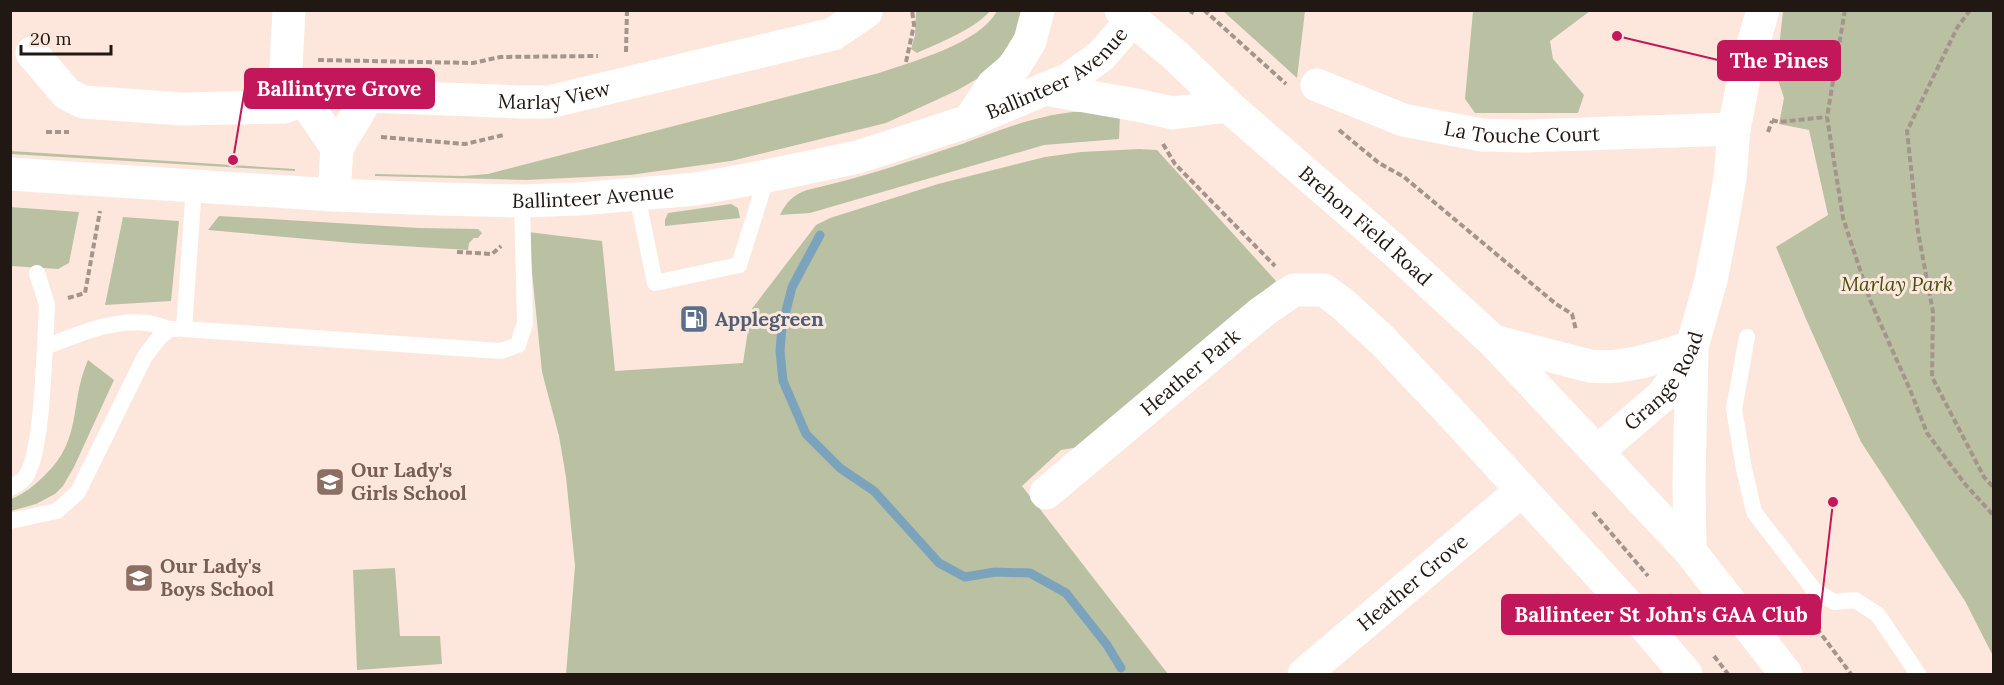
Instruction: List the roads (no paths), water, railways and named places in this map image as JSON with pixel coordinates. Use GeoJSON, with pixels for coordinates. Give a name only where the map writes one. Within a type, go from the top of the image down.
{"type":"FeatureCollection","features":[{"type":"Feature","properties":{"kind":"street"},"geometry":{"type":"LineString","coordinates":[[284,107],[289,10]]}},
{"type":"Feature","properties":{"kind":"street"},"geometry":{"type":"LineString","coordinates":[[969,121],[993,85],[1014,67],[1030,40],[1038,10]]}},
{"type":"Feature","properties":{"kind":"street","name":"Grange Road"},"geometry":{"type":"LineString","coordinates":[[1598,451],[1661,397],[1679,374],[1692,347],[1711,280],[1721,229],[1744,73],[1763,10]]}},
{"type":"Feature","properties":{"kind":"street","name":"Marlay View"},"geometry":{"type":"LineString","coordinates":[[337,148],[368,96],[549,102],[833,34],[866,12]]}},
{"type":"Feature","properties":{"kind":"street","name":"Ballinteer Avenue"},"geometry":{"type":"LineString","coordinates":[[10,174],[334,195],[523,212],[637,195],[696,189],[858,157],[969,121],[1069,79],[1092,63],[1127,15]]}},
{"type":"Feature","properties":{"kind":"street","name":"Brehon Field Road"},"geometry":{"type":"LineString","coordinates":[[1127,15],[1393,249],[1493,341],[1598,451]]}},
{"type":"Feature","properties":{"kind":"street"},"geometry":{"type":"LineString","coordinates":[[32,53],[67,94],[83,102],[182,109],[284,107],[304,100],[337,148],[334,195]]}},
{"type":"Feature","properties":{"kind":"street","name":"La Touche Court"},"geometry":{"type":"LineString","coordinates":[[1302,85],[1403,120],[1482,135],[1524,136],[1734,129]]}},
{"type":"Feature","properties":{"kind":"street"},"geometry":{"type":"LineString","coordinates":[[1044,89],[1173,113],[1228,106]]}},
{"type":"Feature","properties":{"kind":"street","name":"Heather Park"},"geometry":{"type":"LineString","coordinates":[[1046,493],[1236,333],[1294,290],[1324,290],[1382,340],[1622,599],[1686,675]]}},
{"type":"Feature","properties":{"kind":"street"},"geometry":{"type":"LineString","coordinates":[[1493,341],[1590,366],[1604,367],[1642,362],[1692,347],[1690,551]]}},
{"type":"Feature","properties":{"kind":"street"},"geometry":{"type":"LineString","coordinates":[[1598,451],[1690,551],[1786,675]]}},
{"type":"Feature","properties":{"kind":"street","name":"Heather Grove"},"geometry":{"type":"LineString","coordinates":[[1304,675],[1522,490]]}},
{"type":"Feature","properties":{"kind":"lane"},"geometry":{"type":"LineString","coordinates":[[637,195],[655,283],[739,265],[767,176]]}},
{"type":"Feature","properties":{"kind":"lane"},"geometry":{"type":"LineString","coordinates":[[177,329],[194,186]]}},
{"type":"Feature","properties":{"kind":"lane"},"geometry":{"type":"LineString","coordinates":[[45,347],[98,328],[146,322],[177,329],[501,351],[518,345],[525,323],[523,212]]}},
{"type":"Feature","properties":{"kind":"lane"},"geometry":{"type":"LineString","coordinates":[[10,488],[24,480],[34,456],[39,432],[47,304],[37,273]]}},
{"type":"Feature","properties":{"kind":"lane"},"geometry":{"type":"LineString","coordinates":[[10,521],[57,511],[78,492],[145,356],[159,338],[177,329]]}},
{"type":"Feature","properties":{"kind":"lane"},"geometry":{"type":"LineString","coordinates":[[1747,337],[1734,409],[1754,512],[1814,590],[1834,602],[1855,600],[1878,615],[1918,675]]}},
{"type":"Feature","properties":{"kind":"waterway"},"geometry":{"type":"LineString","coordinates":[[820,235],[792,287],[782,327],[780,351],[783,381],[806,434],[840,468],[874,491],[939,563],[965,577],[995,572],[1030,573],[1066,593],[1107,645],[1121,668]]}},
{"type":"Feature","properties":{"kind":"place","name":"The Pines"},"geometry":{"type":"Point","coordinates":[1617,36]}},
{"type":"Feature","properties":{"kind":"place","name":"Ballintyre Grove"},"geometry":{"type":"Point","coordinates":[233,160]}},
{"type":"Feature","properties":{"kind":"place","name":"Applegreen"},"geometry":{"type":"Point","coordinates":[694,319]}},
{"type":"Feature","properties":{"kind":"place","name":"Our Lady's Girls School"},"geometry":{"type":"Point","coordinates":[330,482]}},
{"type":"Feature","properties":{"kind":"place","name":"Ballinteer St John's GAA Club"},"geometry":{"type":"Point","coordinates":[1833,502]}},
{"type":"Feature","properties":{"kind":"place","name":"Our Lady's Boys School"},"geometry":{"type":"Point","coordinates":[139,578]}},
{"type":"Feature","properties":{"kind":"park label","name":"Marlay Park"},"geometry":{"type":"Point","coordinates":[1897,284]}}]}
